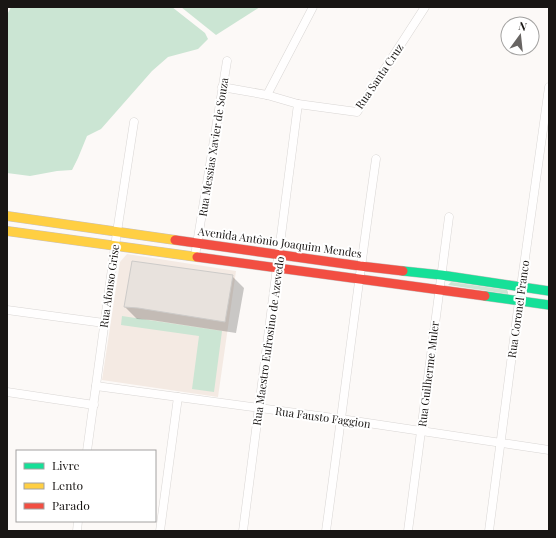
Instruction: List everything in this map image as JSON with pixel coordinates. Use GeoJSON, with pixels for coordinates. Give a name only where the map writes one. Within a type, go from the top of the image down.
{"type":"FeatureCollection","features":[{"type":"Feature","properties":{"kind":"main road","name":"Avenida Antônio Joaquim Mendes"},"geometry":{"type":"LineString","coordinates":[[7,216],[360,266],[441,275],[549,292]]}},
{"type":"Feature","properties":{"kind":"main road"},"geometry":{"type":"LineString","coordinates":[[7,231],[549,305]]}},
{"type":"Feature","properties":{"kind":"street"},"geometry":{"type":"LineString","coordinates":[[267,95],[312,7]]}},
{"type":"Feature","properties":{"kind":"street","name":"Rua Santa Cruz"},"geometry":{"type":"LineString","coordinates":[[222,87],[267,95],[298,104],[358,112],[424,7]]}},
{"type":"Feature","properties":{"kind":"street","name":"Rua Messias Xavier de Souza"},"geometry":{"type":"LineString","coordinates":[[195,256],[227,61]]}},
{"type":"Feature","properties":{"kind":"street","name":"Rua Coronel Franco"},"geometry":{"type":"LineString","coordinates":[[489,531],[549,87]]}},
{"type":"Feature","properties":{"kind":"street","name":"Rua Maestro Eufrosino de Azevedo"},"geometry":{"type":"LineString","coordinates":[[243,531],[298,104]]}},
{"type":"Feature","properties":{"kind":"street","name":"Rua Afonso Grise"},"geometry":{"type":"LineString","coordinates":[[87,450],[104,323],[134,122]]}},
{"type":"Feature","properties":{"kind":"street"},"geometry":{"type":"LineString","coordinates":[[326,531],[358,278],[376,159]]}},
{"type":"Feature","properties":{"kind":"street","name":"Rua Guilherme Muler"},"geometry":{"type":"LineString","coordinates":[[408,531],[449,217]]}},
{"type":"Feature","properties":{"kind":"street"},"geometry":{"type":"LineString","coordinates":[[7,310],[104,323]]}},
{"type":"Feature","properties":{"kind":"street","name":"Rua Fausto Faggion"},"geometry":{"type":"LineString","coordinates":[[96,386],[341,419],[549,450]]}},
{"type":"Feature","properties":{"kind":"street"},"geometry":{"type":"LineString","coordinates":[[7,392],[94,405]]}},
{"type":"Feature","properties":{"kind":"street"},"geometry":{"type":"LineString","coordinates":[[160,531],[178,397]]}},
{"type":"Feature","properties":{"kind":"shaded area"},"geometry":{"type":"Polygon","coordinates":[[[127,254],[236,271],[218,397],[102,380],[120,262],[127,254]]]}},
{"type":"Feature","properties":{"kind":"green space"},"geometry":{"type":"Polygon","coordinates":[[[11,7],[172,7],[205,33],[208,39],[198,49],[168,57],[152,71],[101,129],[87,136],[72,170],[30,176],[7,173],[7,15],[11,7]]]}},
{"type":"Feature","properties":{"kind":"green space"},"geometry":{"type":"Polygon","coordinates":[[[181,7],[260,7],[216,35],[181,7]]]}},
{"type":"Feature","properties":{"kind":"green space"},"geometry":{"type":"Polygon","coordinates":[[[451,282],[507,290],[508,294],[448,285],[451,282]]]}},
{"type":"Feature","properties":{"kind":"green space"},"geometry":{"type":"Polygon","coordinates":[[[122,316],[222,331],[214,392],[192,389],[199,336],[121,325],[122,316]]]}},
{"type":"Feature","properties":{"kind":"building"},"geometry":{"type":"Polygon","coordinates":[[[132,261],[233,275],[225,322],[124,307],[132,261]]]}},
{"type":"Feature","properties":{"kind":"traffic: fast"},"geometry":{"type":"LineString","coordinates":[[403,271],[549,291]]}},
{"type":"Feature","properties":{"kind":"traffic: fast"},"geometry":{"type":"LineString","coordinates":[[485,296],[549,305]]}},
{"type":"Feature","properties":{"kind":"traffic: slow"},"geometry":{"type":"LineString","coordinates":[[7,216],[175,240]]}},
{"type":"Feature","properties":{"kind":"traffic: slow"},"geometry":{"type":"LineString","coordinates":[[7,231],[197,257]]}},
{"type":"Feature","properties":{"kind":"traffic: jam"},"geometry":{"type":"LineString","coordinates":[[175,240],[403,271]]}},
{"type":"Feature","properties":{"kind":"traffic: jam"},"geometry":{"type":"LineString","coordinates":[[197,257],[485,296]]}}]}
